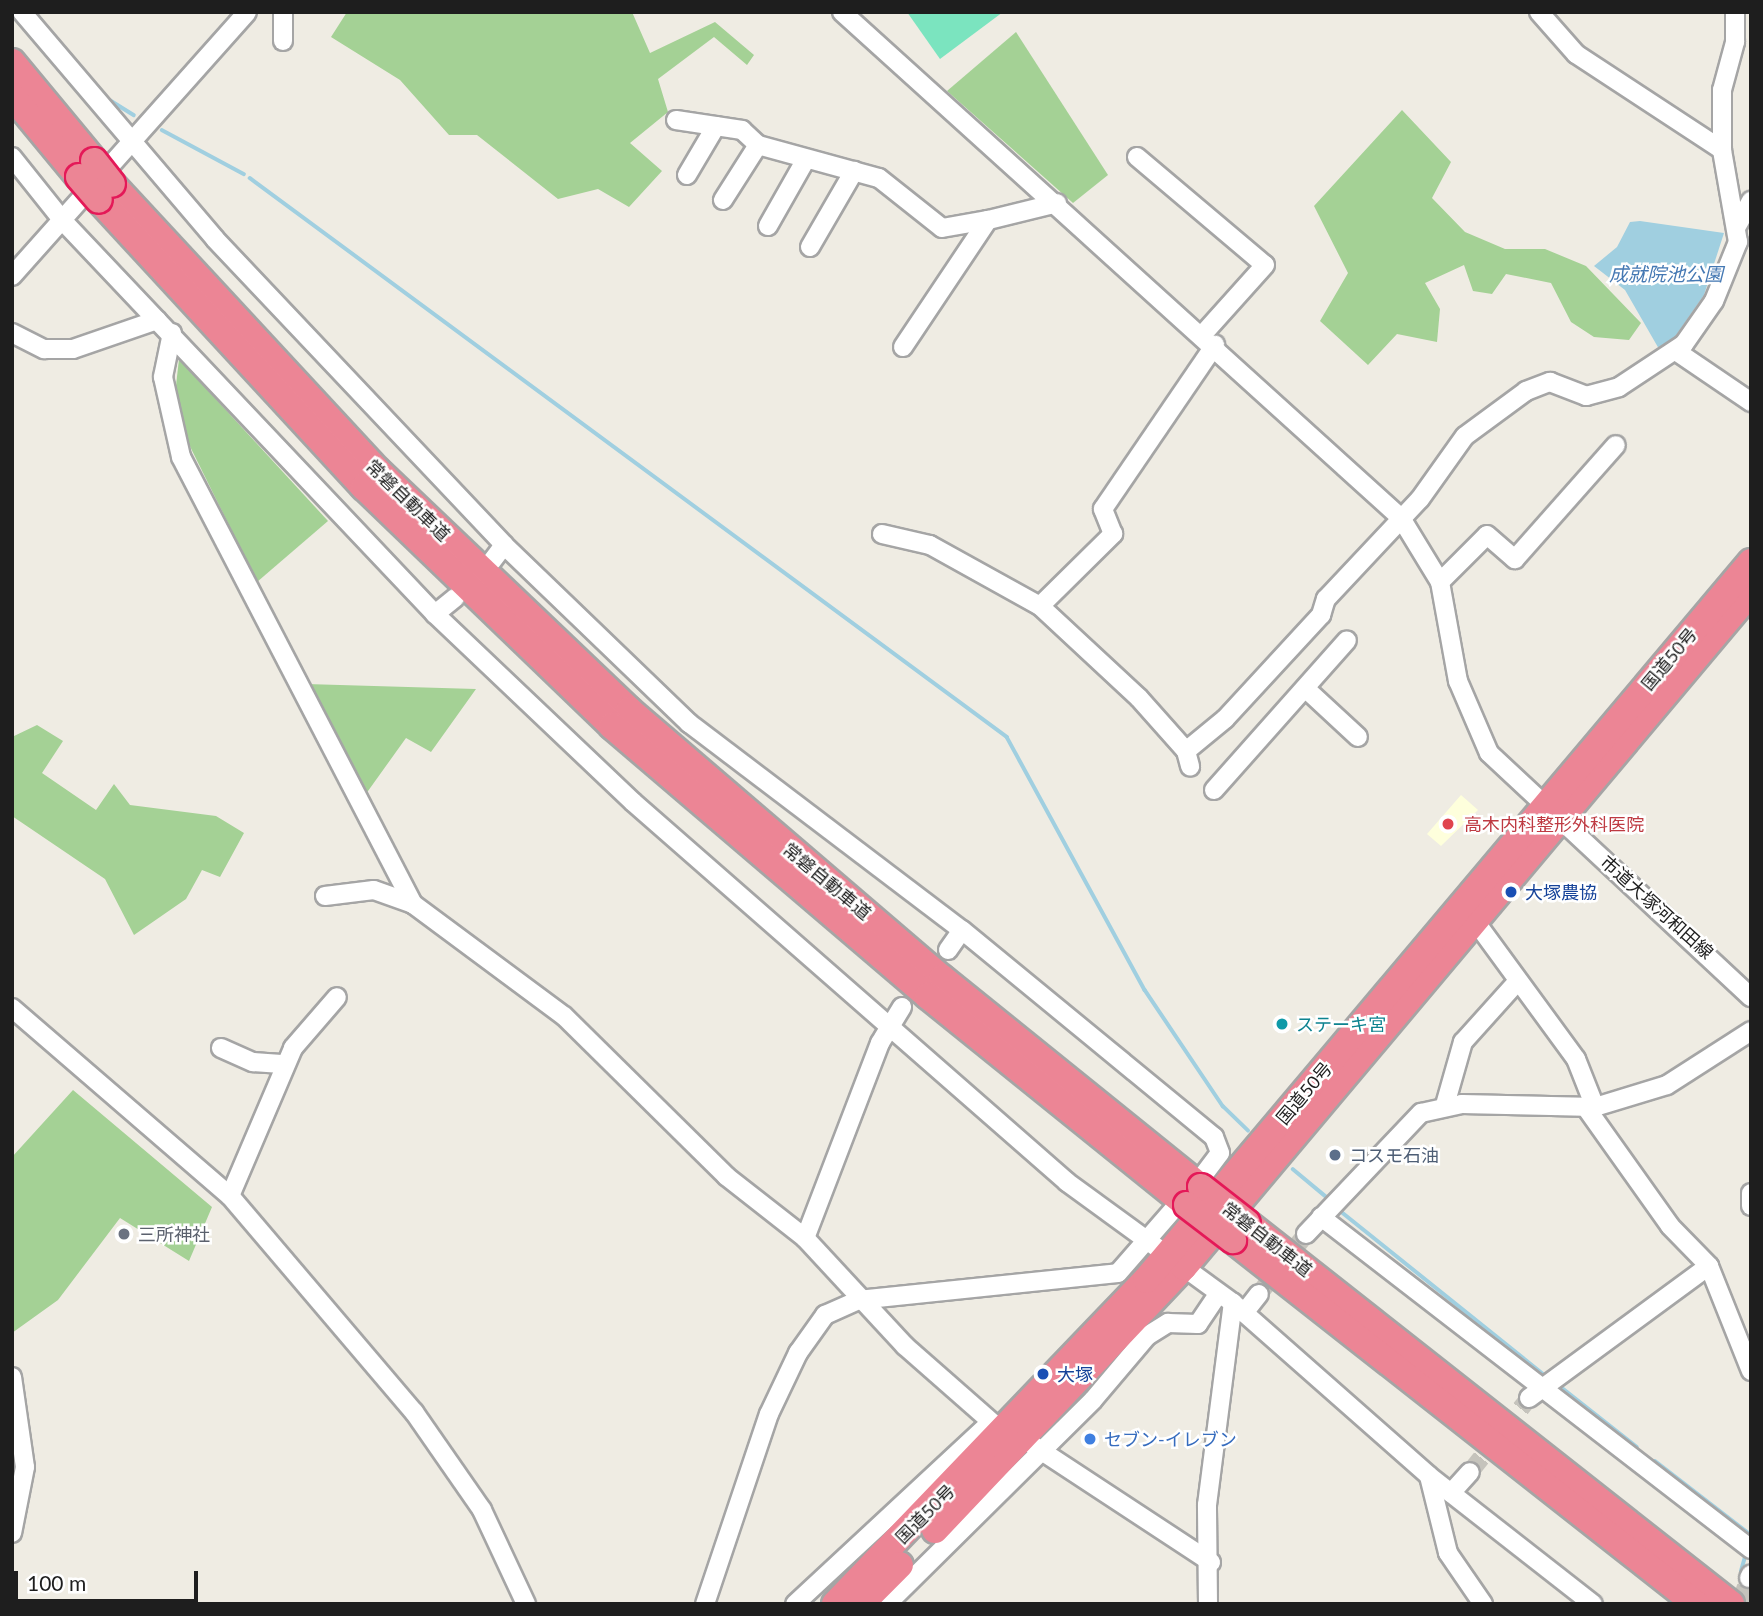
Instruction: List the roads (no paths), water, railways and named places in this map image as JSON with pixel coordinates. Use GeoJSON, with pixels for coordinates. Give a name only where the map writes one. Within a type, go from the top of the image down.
{"type":"FeatureCollection","features":[{"type":"Feature","properties":{"kind":"highway","name":"常磐自動車道"},"geometry":{"type":"LineString","coordinates":[[12,62],[86,169]]}},
{"type":"Feature","properties":{"kind":"highway","name":"常磐自動車道"},"geometry":{"type":"LineString","coordinates":[[12,96],[378,471],[629,710],[1192,1194],[1731,1604]]}},
{"type":"Feature","properties":{"kind":"highway","name":"国道50号"},"geometry":{"type":"LineString","coordinates":[[1175,1262],[1552,813],[1751,562]]}},
{"type":"Feature","properties":{"kind":"highway","name":"国道50号"},"geometry":{"type":"LineString","coordinates":[[861,1604],[890,1598],[1014,1436],[1175,1262],[1475,920],[1552,813],[1751,592]]}},
{"type":"Feature","properties":{"kind":"highway","name":"常磐自動車道"},"geometry":{"type":"LineString","coordinates":[[1240,1231],[1441,1404],[1696,1604]]}},
{"type":"Feature","properties":{"kind":"highway"},"geometry":{"type":"LineString","coordinates":[[1441,1404],[1679,1604]]}},
{"type":"Feature","properties":{"kind":"highway","name":"国道50号"},"geometry":{"type":"LineString","coordinates":[[835,1604],[908,1531],[1014,1436]]}},
{"type":"Feature","properties":{"kind":"highway"},"geometry":{"type":"LineString","coordinates":[[821,1604],[908,1531]]}},
{"type":"Feature","properties":{"kind":"highway"},"geometry":{"type":"LineString","coordinates":[[1679,1562],[1738,1604]]}},
{"type":"Feature","properties":{"kind":"street"},"geometry":{"type":"LineString","coordinates":[[22,12],[129,143],[317,351],[505,545],[689,723],[962,930],[1213,1137],[1220,1153],[1192,1194],[1142,1241],[1118,1273],[858,1300],[814,1327],[784,1378],[705,1604]]}},
{"type":"Feature","properties":{"kind":"street"},"geometry":{"type":"LineString","coordinates":[[12,276],[63,222],[129,143],[247,12]]}},
{"type":"Feature","properties":{"kind":"street"},"geometry":{"type":"LineString","coordinates":[[283,12],[284,41]]}},
{"type":"Feature","properties":{"kind":"street","name":"市道大塚河和田線"},"geometry":{"type":"LineString","coordinates":[[842,12],[1209,339],[1401,518],[1440,582],[1470,719],[1489,753],[1751,997]]}},
{"type":"Feature","properties":{"kind":"street"},"geometry":{"type":"LineString","coordinates":[[1539,12],[1576,54],[1723,149]]}},
{"type":"Feature","properties":{"kind":"street"},"geometry":{"type":"LineString","coordinates":[[882,534],[930,545],[1040,606],[1188,758],[1261,680],[1401,518],[1465,436],[1526,391],[1550,382],[1587,396],[1647,374],[1676,351],[1714,301],[1738,242],[1723,149],[1723,90],[1735,42],[1735,12]]}},
{"type":"Feature","properties":{"kind":"street"},"geometry":{"type":"LineString","coordinates":[[676,120],[742,130],[758,145],[879,178],[942,228],[1057,203]]}},
{"type":"Feature","properties":{"kind":"street"},"geometry":{"type":"LineString","coordinates":[[687,176],[716,126]]}},
{"type":"Feature","properties":{"kind":"street"},"geometry":{"type":"LineString","coordinates":[[723,200],[758,145]]}},
{"type":"Feature","properties":{"kind":"street"},"geometry":{"type":"LineString","coordinates":[[12,157],[63,222],[172,333],[435,614],[886,1029],[1142,1241],[1232,1303],[1429,1476],[1593,1604]]}},
{"type":"Feature","properties":{"kind":"street"},"geometry":{"type":"LineString","coordinates":[[1040,606],[1113,534],[1103,509],[1209,339],[1265,265],[1137,157]]}},
{"type":"Feature","properties":{"kind":"street"},"geometry":{"type":"LineString","coordinates":[[768,226],[806,159]]}},
{"type":"Feature","properties":{"kind":"street"},"geometry":{"type":"LineString","coordinates":[[810,247],[853,171]]}},
{"type":"Feature","properties":{"kind":"street"},"geometry":{"type":"LineString","coordinates":[[1737,226],[1751,201]]}},
{"type":"Feature","properties":{"kind":"street"},"geometry":{"type":"LineString","coordinates":[[903,347],[988,220]]}},
{"type":"Feature","properties":{"kind":"street"},"geometry":{"type":"LineString","coordinates":[[12,333],[44,349],[73,349],[157,320]]}},
{"type":"Feature","properties":{"kind":"street"},"geometry":{"type":"LineString","coordinates":[[172,333],[163,377],[181,457],[413,904]]}},
{"type":"Feature","properties":{"kind":"street"},"geometry":{"type":"LineString","coordinates":[[1676,351],[1751,402]]}},
{"type":"Feature","properties":{"kind":"street"},"geometry":{"type":"LineString","coordinates":[[1440,582],[1487,535],[1515,559],[1616,445]]}},
{"type":"Feature","properties":{"kind":"street"},"geometry":{"type":"LineString","coordinates":[[492,561],[505,545]]}},
{"type":"Feature","properties":{"kind":"street"},"geometry":{"type":"LineString","coordinates":[[435,614],[455,598]]}},
{"type":"Feature","properties":{"kind":"street"},"geometry":{"type":"LineString","coordinates":[[1214,790],[1347,640]]}},
{"type":"Feature","properties":{"kind":"street"},"geometry":{"type":"LineString","coordinates":[[1305,688],[1357,737]]}},
{"type":"Feature","properties":{"kind":"street"},"geometry":{"type":"LineString","coordinates":[[325,896],[374,890],[413,904],[564,1016],[726,1176],[805,1237],[858,1300],[1014,1436],[1212,1562]]}},
{"type":"Feature","properties":{"kind":"street"},"geometry":{"type":"LineString","coordinates":[[1475,920],[1576,1059],[1591,1108],[1670,1226],[1709,1266],[1751,1371]]}},
{"type":"Feature","properties":{"kind":"street"},"geometry":{"type":"LineString","coordinates":[[948,950],[962,930]]}},
{"type":"Feature","properties":{"kind":"street"},"geometry":{"type":"LineString","coordinates":[[1445,1105],[1463,1042],[1518,981]]}},
{"type":"Feature","properties":{"kind":"street"},"geometry":{"type":"LineString","coordinates":[[230,1196],[285,1064],[308,1026],[337,998]]}},
{"type":"Feature","properties":{"kind":"street"},"geometry":{"type":"LineString","coordinates":[[805,1237],[886,1029],[902,1007]]}},
{"type":"Feature","properties":{"kind":"street"},"geometry":{"type":"LineString","coordinates":[[12,1008],[230,1196],[414,1412],[482,1510],[526,1604]]}},
{"type":"Feature","properties":{"kind":"street"},"geometry":{"type":"LineString","coordinates":[[1306,1234],[1413,1118],[1445,1105],[1591,1108],[1667,1085],[1751,1031]]}},
{"type":"Feature","properties":{"kind":"street"},"geometry":{"type":"LineString","coordinates":[[221,1048],[253,1062],[285,1064]]}},
{"type":"Feature","properties":{"kind":"street"},"geometry":{"type":"LineString","coordinates":[[1751,1193],[1751,1206]]}},
{"type":"Feature","properties":{"kind":"street"},"geometry":{"type":"LineString","coordinates":[[1321,1217],[1534,1392],[1751,1549]]}},
{"type":"Feature","properties":{"kind":"street"},"geometry":{"type":"LineString","coordinates":[[1534,1392],[1709,1266]]}},
{"type":"Feature","properties":{"kind":"street"},"geometry":{"type":"LineString","coordinates":[[795,1604],[1014,1436],[1093,1400],[1147,1336],[1168,1323],[1198,1324],[1232,1303],[1259,1294]]}},
{"type":"Feature","properties":{"kind":"street"},"geometry":{"type":"LineString","coordinates":[[1208,1604],[1212,1562],[1207,1506],[1232,1303]]}},
{"type":"Feature","properties":{"kind":"street"},"geometry":{"type":"LineString","coordinates":[[12,1377],[25,1467],[12,1532]]}},
{"type":"Feature","properties":{"kind":"street"},"geometry":{"type":"LineString","coordinates":[[1451,1493],[1470,1472]]}},
{"type":"Feature","properties":{"kind":"street"},"geometry":{"type":"LineString","coordinates":[[1429,1476],[1448,1553],[1483,1604]]}},
{"type":"Feature","properties":{"kind":"water","name":"成就院池公園"},"geometry":{"type":"Polygon","coordinates":[[[1640,221],[1724,233],[1704,295],[1670,344],[1659,349],[1625,290],[1594,266],[1617,247],[1630,222],[1640,221]]]}},
{"type":"Feature","properties":{"kind":"waterway"},"geometry":{"type":"LineString","coordinates":[[105,97],[134,115]]}},
{"type":"Feature","properties":{"kind":"waterway"},"geometry":{"type":"LineString","coordinates":[[162,130],[244,174]]}},
{"type":"Feature","properties":{"kind":"waterway"},"geometry":{"type":"LineString","coordinates":[[250,178],[1007,737],[1145,990],[1223,1106],[1248,1130]]}},
{"type":"Feature","properties":{"kind":"waterway"},"geometry":{"type":"LineString","coordinates":[[1293,1169],[1329,1199]]}},
{"type":"Feature","properties":{"kind":"waterway"},"geometry":{"type":"LineString","coordinates":[[1338,1209],[1546,1376]]}},
{"type":"Feature","properties":{"kind":"waterway"},"geometry":{"type":"LineString","coordinates":[[1556,1383],[1637,1447]]}},
{"type":"Feature","properties":{"kind":"waterway"},"geometry":{"type":"LineString","coordinates":[[1655,1461],[1751,1535]]}},
{"type":"Feature","properties":{"kind":"waterway"},"geometry":{"type":"LineString","coordinates":[[1741,1571],[1746,1554]]}},
{"type":"Feature","properties":{"kind":"tunnel"},"geometry":{"type":"LineString","coordinates":[[1259,1294],[1306,1234]]}},
{"type":"Feature","properties":{"kind":"tunnel"},"geometry":{"type":"LineString","coordinates":[[1470,1472],[1529,1398]]}},
{"type":"Feature","properties":{"kind":"tunnel"},"geometry":{"type":"LineString","coordinates":[[1740,1604],[1749,1578]]}},
{"type":"Feature","properties":{"kind":"place","name":"高木内科整形外科医院"},"geometry":{"type":"Point","coordinates":[1448,824]}},
{"type":"Feature","properties":{"kind":"place","name":"大塚農協"},"geometry":{"type":"Point","coordinates":[1511,892]}},
{"type":"Feature","properties":{"kind":"place","name":"ステーキ宮"},"geometry":{"type":"Point","coordinates":[1282,1024]}},
{"type":"Feature","properties":{"kind":"place","name":"コスモ石油"},"geometry":{"type":"Point","coordinates":[1335,1155]}},
{"type":"Feature","properties":{"kind":"place","name":"三所神社"},"geometry":{"type":"Point","coordinates":[124,1234]}},
{"type":"Feature","properties":{"kind":"place","name":"大塚"},"geometry":{"type":"Point","coordinates":[1043,1374]}},
{"type":"Feature","properties":{"kind":"place","name":"セブン-イレブン"},"geometry":{"type":"Point","coordinates":[1090,1439]}}]}
